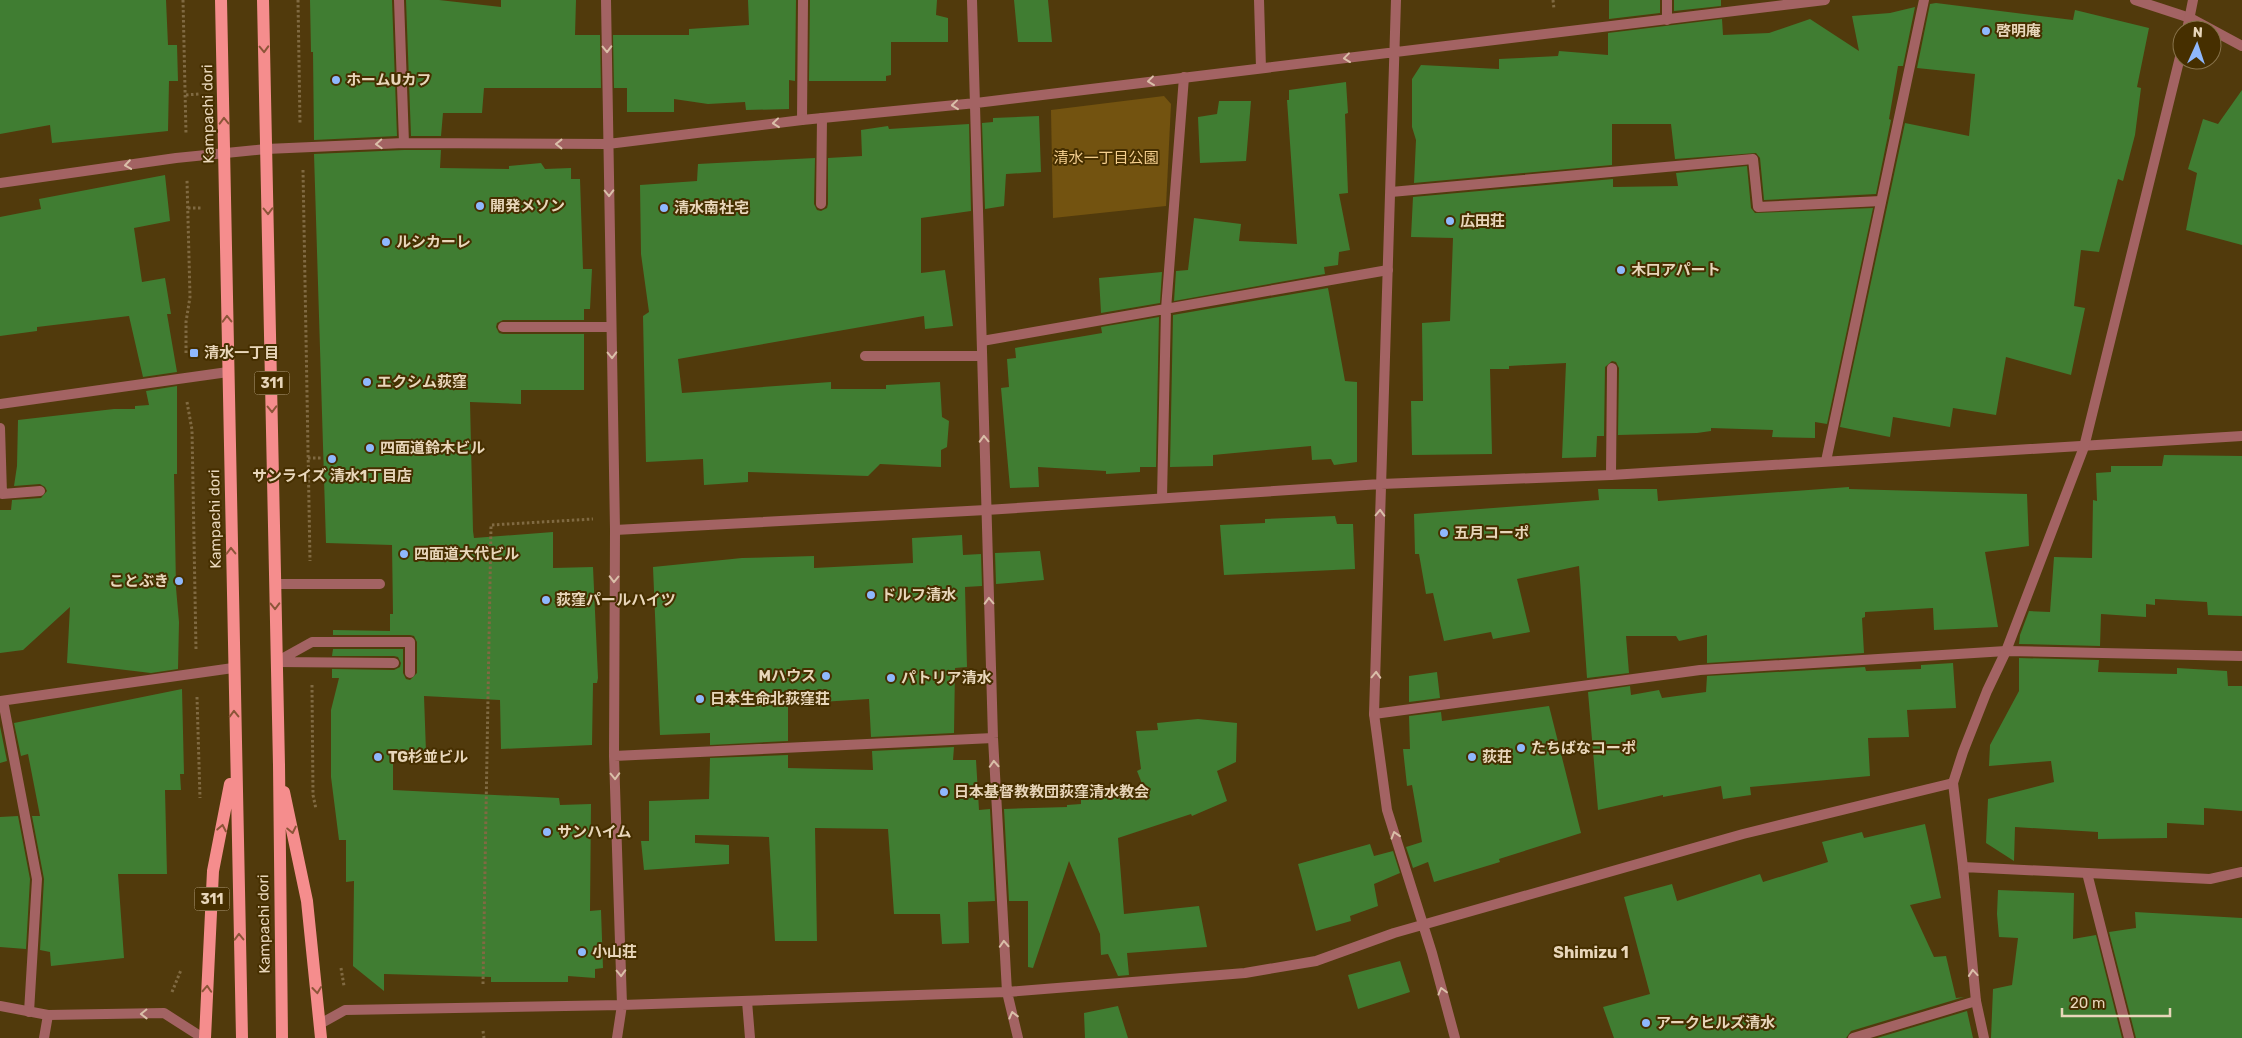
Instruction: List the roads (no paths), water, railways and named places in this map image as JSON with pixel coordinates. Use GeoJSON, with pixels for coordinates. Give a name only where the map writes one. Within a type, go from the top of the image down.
{"type":"FeatureCollection","features":[{"type":"Feature","properties":{"kind":"main road","name":"Kampachi dori"},"geometry":{"type":"LineString","coordinates":[[221,0],[233,668],[242,1038]]}},
{"type":"Feature","properties":{"kind":"main road","name":"Kampachi dori"},"geometry":{"type":"LineString","coordinates":[[263,0],[279,765],[282,1038]]}},
{"type":"Feature","properties":{"kind":"main road","name":"311"},"geometry":{"type":"LineString","coordinates":[[204,1038],[213,871],[235,762]]}},
{"type":"Feature","properties":{"kind":"main road","name":"311"},"geometry":{"type":"LineString","coordinates":[[279,765],[307,902],[321,1038]]}},
{"type":"Feature","properties":{"kind":"street"},"geometry":{"type":"LineString","coordinates":[[400,0],[404,143]]}},
{"type":"Feature","properties":{"kind":"street"},"geometry":{"type":"LineString","coordinates":[[606,0],[615,530],[614,756],[622,1005],[617,1038]]}},
{"type":"Feature","properties":{"kind":"street"},"geometry":{"type":"LineString","coordinates":[[802,120],[803,0]]}},
{"type":"Feature","properties":{"kind":"street"},"geometry":{"type":"LineString","coordinates":[[972,0],[993,738],[1007,992],[1018,1038]]}},
{"type":"Feature","properties":{"kind":"street"},"geometry":{"type":"LineString","coordinates":[[1259,0],[1261,68]]}},
{"type":"Feature","properties":{"kind":"street"},"geometry":{"type":"LineString","coordinates":[[1396,0],[1396,52],[1374,714],[1388,810],[1455,1038]]}},
{"type":"Feature","properties":{"kind":"street"},"geometry":{"type":"LineString","coordinates":[[1667,0],[1667,20]]}},
{"type":"Feature","properties":{"kind":"street"},"geometry":{"type":"LineString","coordinates":[[0,183],[176,158],[266,149],[404,143],[608,144],[802,120],[976,103],[1826,0]]}},
{"type":"Feature","properties":{"kind":"street"},"geometry":{"type":"LineString","coordinates":[[1826,462],[1924,0]]}},
{"type":"Feature","properties":{"kind":"street"},"geometry":{"type":"LineString","coordinates":[[2135,0],[2190,18],[2242,46]]}},
{"type":"Feature","properties":{"kind":"street"},"geometry":{"type":"LineString","coordinates":[[2190,18],[2192,0]]}},
{"type":"Feature","properties":{"kind":"street"},"geometry":{"type":"LineString","coordinates":[[1984,1038],[1976,1001],[1953,783],[1962,752],[1986,691],[2006,651],[2084,447],[2177,70]]}},
{"type":"Feature","properties":{"kind":"street"},"geometry":{"type":"LineString","coordinates":[[1162,498],[1166,309],[1184,77]]}},
{"type":"Feature","properties":{"kind":"street"},"geometry":{"type":"LineString","coordinates":[[821,204],[822,118]]}},
{"type":"Feature","properties":{"kind":"street"},"geometry":{"type":"LineString","coordinates":[[1391,192],[1753,160],[1758,207],[1882,201]]}},
{"type":"Feature","properties":{"kind":"street"},"geometry":{"type":"LineString","coordinates":[[982,341],[1388,270]]}},
{"type":"Feature","properties":{"kind":"street"},"geometry":{"type":"LineString","coordinates":[[503,327],[611,327]]}},
{"type":"Feature","properties":{"kind":"street"},"geometry":{"type":"LineString","coordinates":[[865,356],[982,356]]}},
{"type":"Feature","properties":{"kind":"street"},"geometry":{"type":"LineString","coordinates":[[1611,474],[1612,368]]}},
{"type":"Feature","properties":{"kind":"street"},"geometry":{"type":"LineString","coordinates":[[0,404],[228,372]]}},
{"type":"Feature","properties":{"kind":"street"},"geometry":{"type":"LineString","coordinates":[[0,428],[2,494],[40,491]]}},
{"type":"Feature","properties":{"kind":"street"},"geometry":{"type":"LineString","coordinates":[[615,530],[986,510],[1381,484],[1826,462],[2242,436]]}},
{"type":"Feature","properties":{"kind":"street"},"geometry":{"type":"LineString","coordinates":[[275,584],[380,584]]}},
{"type":"Feature","properties":{"kind":"street"},"geometry":{"type":"LineString","coordinates":[[276,662],[312,642],[410,642],[410,673]]}},
{"type":"Feature","properties":{"kind":"street"},"geometry":{"type":"LineString","coordinates":[[1374,714],[1700,670],[2006,651],[2242,656]]}},
{"type":"Feature","properties":{"kind":"street"},"geometry":{"type":"LineString","coordinates":[[276,662],[394,662]]}},
{"type":"Feature","properties":{"kind":"street"},"geometry":{"type":"LineString","coordinates":[[29,1012],[37,879],[2,701],[233,668]]}},
{"type":"Feature","properties":{"kind":"street"},"geometry":{"type":"LineString","coordinates":[[614,756],[993,738]]}},
{"type":"Feature","properties":{"kind":"street"},"geometry":{"type":"LineString","coordinates":[[320,1024],[345,1010],[622,1005],[1007,992],[1245,973],[1316,962],[1394,934],[1743,834],[1953,783]]}},
{"type":"Feature","properties":{"kind":"street"},"geometry":{"type":"LineString","coordinates":[[1963,867],[2210,879],[2242,872]]}},
{"type":"Feature","properties":{"kind":"street"},"geometry":{"type":"LineString","coordinates":[[2087,873],[2129,1038]]}},
{"type":"Feature","properties":{"kind":"street"},"geometry":{"type":"LineString","coordinates":[[747,1001],[750,1038]]}},
{"type":"Feature","properties":{"kind":"street"},"geometry":{"type":"LineString","coordinates":[[1853,1038],[1976,1001]]}},
{"type":"Feature","properties":{"kind":"street"},"geometry":{"type":"LineString","coordinates":[[0,1006],[48,1015],[164,1013],[204,1038]]}},
{"type":"Feature","properties":{"kind":"street"},"geometry":{"type":"LineString","coordinates":[[44,1038],[48,1015]]}},
{"type":"Feature","properties":{"kind":"place","name":"啓明庵"},"geometry":{"type":"Point","coordinates":[1986,31]}},
{"type":"Feature","properties":{"kind":"place","name":"ホームUカフ"},"geometry":{"type":"Point","coordinates":[336,80]}},
{"type":"Feature","properties":{"kind":"place","name":"開発メソン"},"geometry":{"type":"Point","coordinates":[480,206]}},
{"type":"Feature","properties":{"kind":"place","name":"清水南社宅"},"geometry":{"type":"Point","coordinates":[664,208]}},
{"type":"Feature","properties":{"kind":"place","name":"広田荘"},"geometry":{"type":"Point","coordinates":[1450,221]}},
{"type":"Feature","properties":{"kind":"place","name":"ルシカーレ"},"geometry":{"type":"Point","coordinates":[386,242]}},
{"type":"Feature","properties":{"kind":"place","name":"木口アパート"},"geometry":{"type":"Point","coordinates":[1621,270]}},
{"type":"Feature","properties":{"kind":"place","name":"清水一丁目"},"geometry":{"type":"Point","coordinates":[194,353]}},
{"type":"Feature","properties":{"kind":"place","name":"エクシム荻窪"},"geometry":{"type":"Point","coordinates":[367,382]}},
{"type":"Feature","properties":{"kind":"place","name":"四面道鈴木ビル"},"geometry":{"type":"Point","coordinates":[370,448]}},
{"type":"Feature","properties":{"kind":"place","name":"サンライズ 清水1丁目店"},"geometry":{"type":"Point","coordinates":[332,459]}},
{"type":"Feature","properties":{"kind":"place","name":"五月コーポ"},"geometry":{"type":"Point","coordinates":[1444,533]}},
{"type":"Feature","properties":{"kind":"place","name":"四面道大代ビル"},"geometry":{"type":"Point","coordinates":[404,554]}},
{"type":"Feature","properties":{"kind":"place","name":"ことぶき"},"geometry":{"type":"Point","coordinates":[179,581]}},
{"type":"Feature","properties":{"kind":"place","name":"ドルフ清水"},"geometry":{"type":"Point","coordinates":[871,595]}},
{"type":"Feature","properties":{"kind":"place","name":"荻窪パールハイツ"},"geometry":{"type":"Point","coordinates":[546,600]}},
{"type":"Feature","properties":{"kind":"place","name":"Mハウス"},"geometry":{"type":"Point","coordinates":[826,676]}},
{"type":"Feature","properties":{"kind":"place","name":"パトリア清水"},"geometry":{"type":"Point","coordinates":[891,678]}},
{"type":"Feature","properties":{"kind":"place","name":"日本生命北荻窪荘"},"geometry":{"type":"Point","coordinates":[700,699]}},
{"type":"Feature","properties":{"kind":"place","name":"たちばなコーポ"},"geometry":{"type":"Point","coordinates":[1521,748]}},
{"type":"Feature","properties":{"kind":"place","name":"TG杉並ビル"},"geometry":{"type":"Point","coordinates":[378,757]}},
{"type":"Feature","properties":{"kind":"place","name":"荻荘"},"geometry":{"type":"Point","coordinates":[1472,757]}},
{"type":"Feature","properties":{"kind":"place","name":"日本基督教教団荻窪清水教会"},"geometry":{"type":"Point","coordinates":[944,792]}},
{"type":"Feature","properties":{"kind":"place","name":"サンハイム"},"geometry":{"type":"Point","coordinates":[547,832]}},
{"type":"Feature","properties":{"kind":"place","name":"小山荘"},"geometry":{"type":"Point","coordinates":[582,952]}},
{"type":"Feature","properties":{"kind":"place","name":"アークヒルズ清水"},"geometry":{"type":"Point","coordinates":[1646,1023]}},
{"type":"Feature","properties":{"kind":"district","name":"Shimizu 1"},"geometry":{"type":"Point","coordinates":[1591,952]}},
{"type":"Feature","properties":{"kind":"park label","name":"清水一丁目公園"},"geometry":{"type":"Point","coordinates":[1106,158]}}]}
